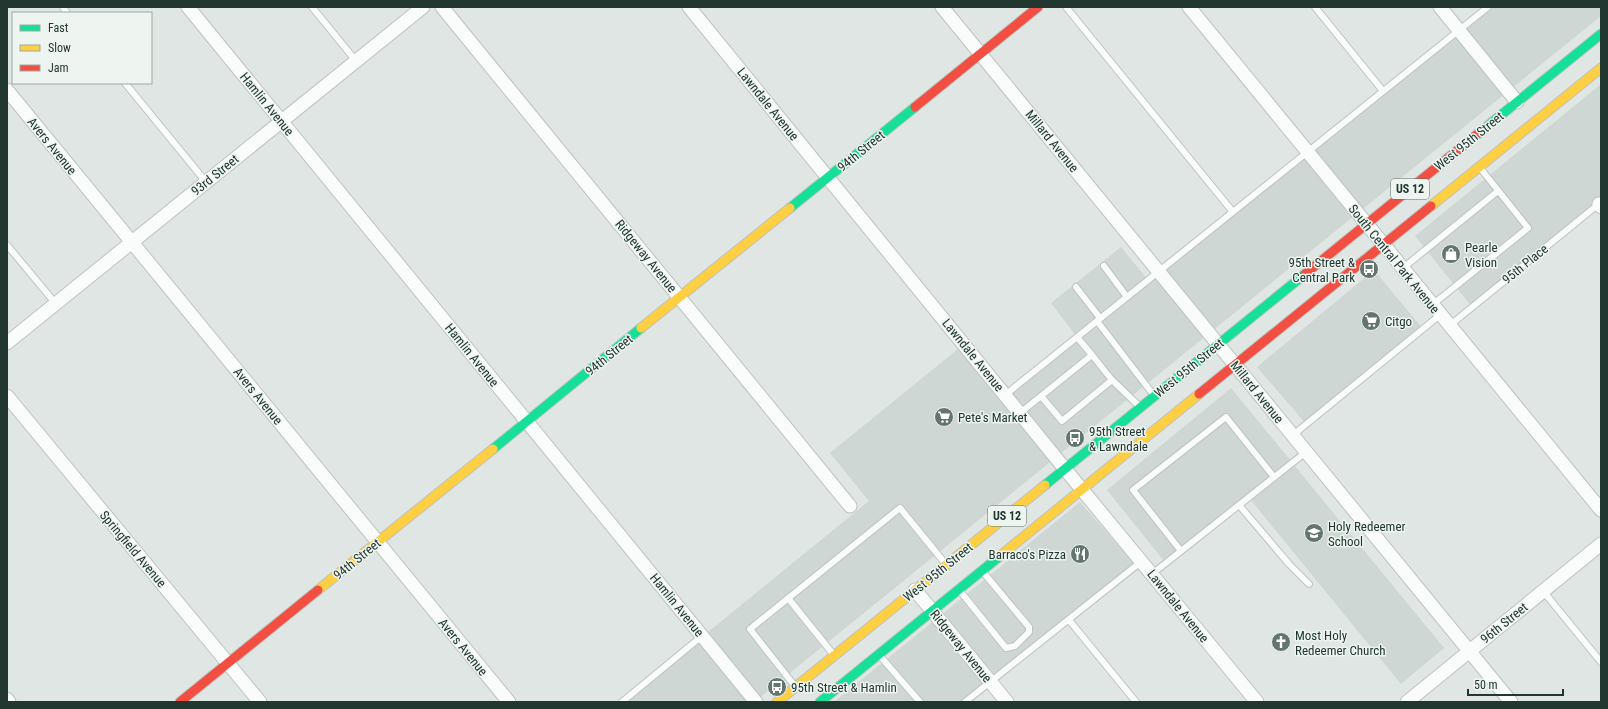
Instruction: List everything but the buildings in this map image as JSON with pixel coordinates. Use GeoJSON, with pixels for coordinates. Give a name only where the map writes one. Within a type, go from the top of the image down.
{"type":"FeatureCollection","features":[{"type":"Feature","properties":{"kind":"main road","name":"94th Street"},"geometry":{"type":"LineString","coordinates":[[180,702],[1038,7]]}},
{"type":"Feature","properties":{"kind":"main road","name":"West 95th Street"},"geometry":{"type":"LineString","coordinates":[[777,702],[1601,34]]}},
{"type":"Feature","properties":{"kind":"main road","name":"West 95th Street"},"geometry":{"type":"LineString","coordinates":[[820,702],[1601,68]]}},
{"type":"Feature","properties":{"kind":"street","name":"Hamlin Avenue"},"geometry":{"type":"LineString","coordinates":[[188,7],[756,702]]}},
{"type":"Feature","properties":{"kind":"street","name":"93rd Street"},"geometry":{"type":"LineString","coordinates":[[7,343],[422,7]]}},
{"type":"Feature","properties":{"kind":"street","name":"Ridgeway Avenue"},"geometry":{"type":"LineString","coordinates":[[442,7],[850,506]]}},
{"type":"Feature","properties":{"kind":"street","name":"Lawndale Avenue"},"geometry":{"type":"LineString","coordinates":[[690,7],[1082,490],[1257,702]]}},
{"type":"Feature","properties":{"kind":"street","name":"Millard Avenue"},"geometry":{"type":"LineString","coordinates":[[942,7],[1511,702]]}},
{"type":"Feature","properties":{"kind":"street","name":"South Central Park Avenue"},"geometry":{"type":"LineString","coordinates":[[1189,7],[1383,246],[1601,510]]}},
{"type":"Feature","properties":{"kind":"street"},"geometry":{"type":"LineString","coordinates":[[1440,7],[1518,102]]}},
{"type":"Feature","properties":{"kind":"street","name":"Avers Avenue"},"geometry":{"type":"LineString","coordinates":[[7,90],[509,702]]}},
{"type":"Feature","properties":{"kind":"street","name":"Springfield Avenue"},"geometry":{"type":"LineString","coordinates":[[7,396],[260,702]]}},
{"type":"Feature","properties":{"kind":"street","name":"96th Street"},"geometry":{"type":"LineString","coordinates":[[1407,702],[1601,544]]}},
{"type":"Feature","properties":{"kind":"street","name":"Ridgeway Avenue"},"geometry":{"type":"LineString","coordinates":[[915,590],[1007,702]]}},
{"type":"Feature","properties":{"kind":"lane"},"geometry":{"type":"LineString","coordinates":[[312,7],[356,61]]}},
{"type":"Feature","properties":{"kind":"lane"},"geometry":{"type":"LineString","coordinates":[[1066,7],[1233,212]]}},
{"type":"Feature","properties":{"kind":"lane"},"geometry":{"type":"LineString","coordinates":[[1315,7],[1383,91]]}},
{"type":"Feature","properties":{"kind":"lane"},"geometry":{"type":"LineString","coordinates":[[1005,395],[1488,7]]}},
{"type":"Feature","properties":{"kind":"lane"},"geometry":{"type":"LineString","coordinates":[[126,84],[206,182]]}},
{"type":"Feature","properties":{"kind":"lane"},"geometry":{"type":"LineString","coordinates":[[1293,435],[1528,228],[1479,167]]}},
{"type":"Feature","properties":{"kind":"lane"},"geometry":{"type":"LineString","coordinates":[[1402,269],[1498,191]]}},
{"type":"Feature","properties":{"kind":"lane","name":"95th Place"},"geometry":{"type":"LineString","coordinates":[[1449,326],[1600,204]]}},
{"type":"Feature","properties":{"kind":"lane"},"geometry":{"type":"LineString","coordinates":[[7,245],[56,304]]}},
{"type":"Feature","properties":{"kind":"lane"},"geometry":{"type":"LineString","coordinates":[[1104,266],[1127,297]]}},
{"type":"Feature","properties":{"kind":"lane"},"geometry":{"type":"LineString","coordinates":[[1076,287],[1098,320],[1154,396]]}},
{"type":"Feature","properties":{"kind":"lane"},"geometry":{"type":"LineString","coordinates":[[1077,337],[1112,380],[1141,407]]}},
{"type":"Feature","properties":{"kind":"lane"},"geometry":{"type":"LineString","coordinates":[[1020,413],[1092,355]]}},
{"type":"Feature","properties":{"kind":"lane"},"geometry":{"type":"LineString","coordinates":[[1041,396],[1062,421],[1112,380]]}},
{"type":"Feature","properties":{"kind":"lane"},"geometry":{"type":"LineString","coordinates":[[1181,551],[1133,490],[1226,417],[1274,477]]}},
{"type":"Feature","properties":{"kind":"lane"},"geometry":{"type":"LineString","coordinates":[[1152,574],[1306,452]]}},
{"type":"Feature","properties":{"kind":"lane"},"geometry":{"type":"LineString","coordinates":[[1239,504],[1289,564],[1309,584]]}},
{"type":"Feature","properties":{"kind":"lane"},"geometry":{"type":"LineString","coordinates":[[796,687],[750,629],[788,598],[900,508],[946,565]]}},
{"type":"Feature","properties":{"kind":"lane"},"geometry":{"type":"LineString","coordinates":[[965,702],[1142,561]]}},
{"type":"Feature","properties":{"kind":"lane"},"geometry":{"type":"LineString","coordinates":[[959,589],[1006,648],[1015,646],[1029,632],[1029,627],[982,570]]}},
{"type":"Feature","properties":{"kind":"lane"},"geometry":{"type":"LineString","coordinates":[[1543,591],[1601,662]]}},
{"type":"Feature","properties":{"kind":"lane"},"geometry":{"type":"LineString","coordinates":[[788,598],[834,656]]}},
{"type":"Feature","properties":{"kind":"lane"},"geometry":{"type":"LineString","coordinates":[[1069,620],[1136,702]]}},
{"type":"Feature","properties":{"kind":"lane"},"geometry":{"type":"LineString","coordinates":[[622,702],[702,636]]}},
{"type":"Feature","properties":{"kind":"lane"},"geometry":{"type":"LineString","coordinates":[[879,654],[920,702]]}},
{"type":"Feature","properties":{"kind":"shaded area"},"geometry":{"type":"Polygon","coordinates":[[[1488,7],[1601,7],[1601,16],[754,702],[622,702],[869,501],[830,453],[958,349],[999,400],[1077,337],[1051,303],[1121,247],[1148,280],[1488,7]]]}},
{"type":"Feature","properties":{"kind":"shaded area"},"geometry":{"type":"Polygon","coordinates":[[[1601,84],[1601,202],[1472,307],[1415,236],[1601,84]]]}},
{"type":"Feature","properties":{"kind":"shaded area"},"geometry":{"type":"Polygon","coordinates":[[[1374,270],[1423,329],[1306,424],[1257,367],[1374,270]]]}},
{"type":"Feature","properties":{"kind":"shaded area","name":"Holy Redeemer School"},"geometry":{"type":"Polygon","coordinates":[[[1231,388],[1444,648],[1401,684],[1250,499],[1168,566],[1107,490],[1231,388]]]}},
{"type":"Feature","properties":{"kind":"shaded area"},"geometry":{"type":"Polygon","coordinates":[[[1080,502],[1136,566],[965,702],[834,702],[1080,502]]]}},
{"type":"Feature","properties":{"kind":"traffic: fast"},"geometry":{"type":"LineString","coordinates":[[1480,132],[1601,34]]}},
{"type":"Feature","properties":{"kind":"traffic: fast"},"geometry":{"type":"LineString","coordinates":[[790,208],[915,107]]}},
{"type":"Feature","properties":{"kind":"traffic: fast"},"geometry":{"type":"LineString","coordinates":[[1045,485],[1305,274]]}},
{"type":"Feature","properties":{"kind":"traffic: fast"},"geometry":{"type":"LineString","coordinates":[[493,449],[641,328]]}},
{"type":"Feature","properties":{"kind":"traffic: fast"},"geometry":{"type":"LineString","coordinates":[[820,702],[1000,556]]}},
{"type":"Feature","properties":{"kind":"traffic: slow"},"geometry":{"type":"LineString","coordinates":[[1431,206],[1601,68]]}},
{"type":"Feature","properties":{"kind":"traffic: slow"},"geometry":{"type":"LineString","coordinates":[[641,328],[790,208]]}},
{"type":"Feature","properties":{"kind":"traffic: slow"},"geometry":{"type":"LineString","coordinates":[[1000,556],[1199,394]]}},
{"type":"Feature","properties":{"kind":"traffic: slow"},"geometry":{"type":"LineString","coordinates":[[318,590],[493,449]]}},
{"type":"Feature","properties":{"kind":"traffic: slow"},"geometry":{"type":"LineString","coordinates":[[777,702],[1045,485]]}},
{"type":"Feature","properties":{"kind":"traffic: jam"},"geometry":{"type":"LineString","coordinates":[[915,107],[1038,7]]}},
{"type":"Feature","properties":{"kind":"traffic: jam"},"geometry":{"type":"LineString","coordinates":[[1305,274],[1480,132]]}},
{"type":"Feature","properties":{"kind":"traffic: jam"},"geometry":{"type":"LineString","coordinates":[[1199,394],[1431,206]]}},
{"type":"Feature","properties":{"kind":"traffic: jam"},"geometry":{"type":"LineString","coordinates":[[180,702],[318,590]]}},
{"type":"Feature","properties":{"kind":"place","name":"Pearle Vision"},"geometry":{"type":"Point","coordinates":[1451,254]}},
{"type":"Feature","properties":{"kind":"place","name":"95th Street & Central Park"},"geometry":{"type":"Point","coordinates":[1369,269]}},
{"type":"Feature","properties":{"kind":"place","name":"Citgo"},"geometry":{"type":"Point","coordinates":[1371,321]}},
{"type":"Feature","properties":{"kind":"place","name":"Pete's Market"},"geometry":{"type":"Point","coordinates":[944,417]}},
{"type":"Feature","properties":{"kind":"place","name":"95th Street & Lawndale"},"geometry":{"type":"Point","coordinates":[1075,438]}},
{"type":"Feature","properties":{"kind":"place","name":"Holy Redeemer School"},"geometry":{"type":"Point","coordinates":[1314,533]}},
{"type":"Feature","properties":{"kind":"place","name":"Barraco's Pizza"},"geometry":{"type":"Point","coordinates":[1080,554]}},
{"type":"Feature","properties":{"kind":"place","name":"Most Holy Redeemer Church"},"geometry":{"type":"Point","coordinates":[1281,642]}},
{"type":"Feature","properties":{"kind":"place","name":"95th Street & Hamlin"},"geometry":{"type":"Point","coordinates":[777,687]}}]}
